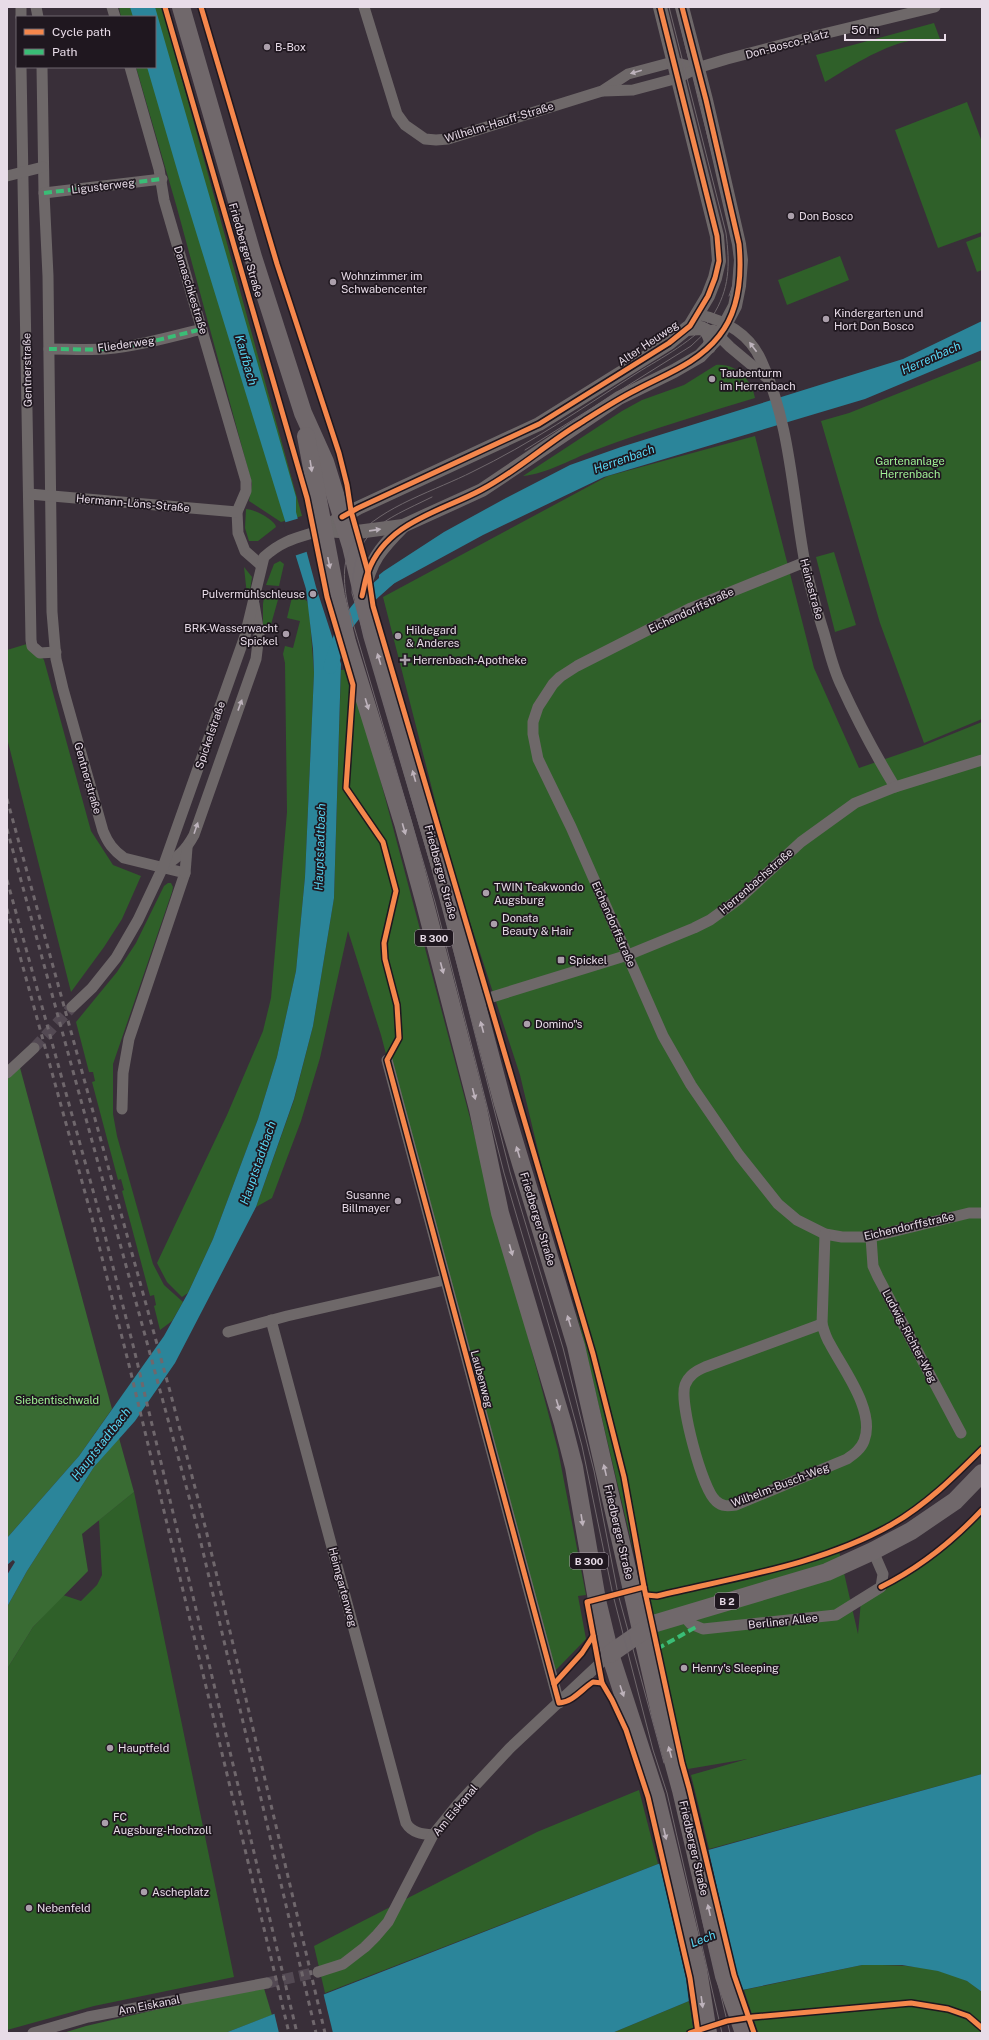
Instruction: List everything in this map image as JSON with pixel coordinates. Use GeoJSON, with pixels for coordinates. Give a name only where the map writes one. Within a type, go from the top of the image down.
{"type":"FeatureCollection","features":[{"type":"Feature","properties":{"kind":"main road","name":"Friedberger Straße"},"geometry":{"type":"LineString","coordinates":[[181,7],[253,257],[303,413],[325,462],[344,524],[363,573],[362,596],[370,627],[439,862],[503,1104],[576,1346],[724,1976],[744,2033]]}},
{"type":"Feature","properties":{"kind":"main road","name":"Friedberger Straße"},"geometry":{"type":"LineString","coordinates":[[303,413],[315,532],[336,596],[355,667],[423,896],[478,1109],[500,1212],[563,1424],[574,1467],[597,1600],[610,1654],[656,1796],[698,1970],[708,2033]]}},
{"type":"Feature","properties":{"kind":"main road","name":"B 2"},"geometry":{"type":"LineString","coordinates":[[610,1654],[653,1624],[682,1614],[827,1572],[911,1531],[955,1501],[982,1473]]}},
{"type":"Feature","properties":{"kind":"street","name":"Wilhelm-Hauff-Straße"},"geometry":{"type":"LineString","coordinates":[[364,7],[396,114],[405,125],[425,139],[448,139],[602,91],[633,90],[678,78],[697,68]]}},
{"type":"Feature","properties":{"kind":"street","name":"Alter Heuweg"},"geometry":{"type":"LineString","coordinates":[[344,524],[358,508],[540,424],[669,343],[686,329],[697,314],[708,296],[715,278],[718,261],[717,236],[660,7]]}},
{"type":"Feature","properties":{"kind":"street"},"geometry":{"type":"LineString","coordinates":[[315,532],[344,524],[357,532],[404,526],[482,490],[583,421],[620,398],[688,363],[709,347],[719,336],[727,324],[735,306],[739,286],[741,260],[739,244],[682,7]]}},
{"type":"Feature","properties":{"kind":"street","name":"Don-Bosco-Platz"},"geometry":{"type":"LineString","coordinates":[[697,68],[815,36],[935,7]]}},
{"type":"Feature","properties":{"kind":"street","name":"Wilhelm-Hauff-Straße"},"geometry":{"type":"LineString","coordinates":[[602,91],[628,74],[673,62],[697,68]]}},
{"type":"Feature","properties":{"kind":"street","name":"Gentnerstraße"},"geometry":{"type":"LineString","coordinates":[[21,68],[32,646],[40,653],[56,652]]}},
{"type":"Feature","properties":{"kind":"street","name":"Gentnerstraße"},"geometry":{"type":"LineString","coordinates":[[42,68],[43,166],[48,276],[49,496],[52,612],[56,652],[63,689],[103,831],[109,844],[115,852],[124,858],[163,867]]}},
{"type":"Feature","properties":{"kind":"street","name":"Damaschkestraße"},"geometry":{"type":"LineString","coordinates":[[130,68],[162,179],[164,200],[246,481],[246,491],[237,512]]}},
{"type":"Feature","properties":{"kind":"street"},"geometry":{"type":"LineString","coordinates":[[7,176],[43,166]]}},
{"type":"Feature","properties":{"kind":"street","name":"Ligusterweg"},"geometry":{"type":"LineString","coordinates":[[44,193],[162,179]]}},
{"type":"Feature","properties":{"kind":"street"},"geometry":{"type":"LineString","coordinates":[[697,314],[719,336],[768,378]]}},
{"type":"Feature","properties":{"kind":"street","name":"Heinestraße"},"geometry":{"type":"LineString","coordinates":[[697,314],[727,324],[742,334],[761,359],[774,398],[792,471],[805,562],[819,616],[840,684],[877,756],[895,786]]}},
{"type":"Feature","properties":{"kind":"street","name":"Alter Heuweg"},"geometry":{"type":"LineString","coordinates":[[686,329],[701,328],[707,331],[711,341],[709,347]]}},
{"type":"Feature","properties":{"kind":"street","name":"Fliederweg"},"geometry":{"type":"LineString","coordinates":[[49,349],[104,349],[151,342],[202,329]]}},
{"type":"Feature","properties":{"kind":"street","name":"Hermann-Löns-Straße"},"geometry":{"type":"LineString","coordinates":[[29,494],[237,512]]}},
{"type":"Feature","properties":{"kind":"street"},"geometry":{"type":"LineString","coordinates":[[237,512],[238,527],[242,543],[248,555],[261,565]]}},
{"type":"Feature","properties":{"kind":"street"},"geometry":{"type":"LineString","coordinates":[[363,573],[386,544],[404,526]]}},
{"type":"Feature","properties":{"kind":"street","name":"Spickelstraße"},"geometry":{"type":"LineString","coordinates":[[72,1007],[92,988],[116,958],[138,920],[163,867],[244,636],[264,557],[286,540],[315,532]]}},
{"type":"Feature","properties":{"kind":"street","name":"Eichendorffstraße"},"geometry":{"type":"LineString","coordinates":[[805,562],[691,608],[577,666],[560,677],[553,684],[538,707],[533,722],[533,734],[538,759],[568,820],[651,1010],[677,1062],[739,1155],[778,1204],[797,1220],[825,1234],[842,1237],[871,1237],[969,1213],[982,1213]]}},
{"type":"Feature","properties":{"kind":"street","name":"Spickelstraße"},"geometry":{"type":"LineString","coordinates":[[163,867],[177,858],[187,848],[194,835],[256,659],[259,634],[253,601]]}},
{"type":"Feature","properties":{"kind":"street","name":"Herrenbachstraße"},"geometry":{"type":"LineString","coordinates":[[476,1002],[628,955],[675,938],[710,920],[753,887],[801,842],[835,816],[870,796],[895,786],[982,760]]}},
{"type":"Feature","properties":{"kind":"street","name":"Spickelstraße"},"geometry":{"type":"LineString","coordinates":[[122,1109],[122,1073],[129,1039],[185,873],[187,848]]}},
{"type":"Feature","properties":{"kind":"street"},"geometry":{"type":"LineString","coordinates":[[163,867],[185,873]]}},
{"type":"Feature","properties":{"kind":"street"},"geometry":{"type":"LineString","coordinates":[[7,1073],[34,1048]]}},
{"type":"Feature","properties":{"kind":"street","name":"Laubenweg"},"geometry":{"type":"LineString","coordinates":[[387,1060],[559,1703]]}},
{"type":"Feature","properties":{"kind":"street","name":"Wilhelm-Busch-Weg"},"geometry":{"type":"LineString","coordinates":[[822,1324],[705,1367],[695,1371],[688,1377],[684,1394],[693,1443],[706,1486],[711,1496],[719,1504],[727,1506],[736,1505],[848,1459],[857,1452],[864,1441],[866,1428],[861,1403],[855,1388],[829,1343],[822,1324],[825,1234]]}},
{"type":"Feature","properties":{"kind":"street","name":"Ludwig-Richter-Weg"},"geometry":{"type":"LineString","coordinates":[[871,1237],[873,1266],[878,1277],[961,1433]]}},
{"type":"Feature","properties":{"kind":"street"},"geometry":{"type":"LineString","coordinates":[[228,1332],[271,1320],[446,1280]]}},
{"type":"Feature","properties":{"kind":"street","name":"Heimgartenweg"},"geometry":{"type":"LineString","coordinates":[[271,1320],[406,1823],[410,1829],[423,1834],[433,1835]]}},
{"type":"Feature","properties":{"kind":"street","name":"Berliner Allee"},"geometry":{"type":"LineString","coordinates":[[682,1614],[691,1624],[703,1629],[836,1615],[881,1587],[883,1574],[872,1550]]}},
{"type":"Feature","properties":{"kind":"street","name":"Am Eiskanal"},"geometry":{"type":"LineString","coordinates":[[318,1972],[343,1964],[365,1948],[388,1922],[433,1835],[458,1804],[505,1753],[610,1654]]}},
{"type":"Feature","properties":{"kind":"street","name":"Am Eiskanal"},"geometry":{"type":"LineString","coordinates":[[33,2033],[88,2017],[267,1983]]}},
{"type":"Feature","properties":{"kind":"green space"},"geometry":{"type":"Polygon","coordinates":[[[119,7],[162,7],[302,516],[281,522],[249,501],[252,484],[177,208],[136,68],[156,68],[156,16],[121,16],[119,7]]]}},
{"type":"Feature","properties":{"kind":"green space"},"geometry":{"type":"Polygon","coordinates":[[[934,23],[940,39],[933,41],[909,41],[887,48],[866,58],[825,82],[816,55],[934,23]]]}},
{"type":"Feature","properties":{"kind":"green space"},"geometry":{"type":"Polygon","coordinates":[[[967,102],[982,142],[982,232],[938,248],[895,130],[967,102]]]}},
{"type":"Feature","properties":{"kind":"green space"},"geometry":{"type":"Polygon","coordinates":[[[982,236],[982,270],[977,272],[966,242],[982,236]]]}},
{"type":"Feature","properties":{"kind":"green space"},"geometry":{"type":"Polygon","coordinates":[[[840,256],[849,280],[787,305],[778,280],[840,256]]]}},
{"type":"Feature","properties":{"kind":"green space","name":"Gartenanlage Herrenbach"},"geometry":{"type":"Polygon","coordinates":[[[982,360],[982,719],[924,743],[880,623],[821,421],[849,413],[982,360]]]}},
{"type":"Feature","properties":{"kind":"green space"},"geometry":{"type":"Polygon","coordinates":[[[716,365],[730,367],[742,374],[747,379],[755,398],[637,435],[589,452],[551,469],[532,475],[523,476],[622,411],[642,400],[684,385],[716,365]]]}},
{"type":"Feature","properties":{"kind":"green space"},"geometry":{"type":"Polygon","coordinates":[[[755,436],[814,668],[859,768],[920,747],[982,722],[982,1446],[905,1518],[839,1551],[858,1634],[861,1601],[918,1567],[940,1551],[982,1510],[982,1774],[709,1849],[691,1775],[747,1759],[688,1769],[685,1767],[520,1075],[452,867],[383,597],[608,476],[755,436]]]}},
{"type":"Feature","properties":{"kind":"green space"},"geometry":{"type":"Polygon","coordinates":[[[246,509],[250,509],[264,515],[275,524],[276,527],[258,541],[249,541],[245,528],[246,509]]]}},
{"type":"Feature","properties":{"kind":"green space"},"geometry":{"type":"Polygon","coordinates":[[[834,552],[856,625],[835,632],[816,557],[834,552]]]}},
{"type":"Feature","properties":{"kind":"green space"},"geometry":{"type":"Polygon","coordinates":[[[280,561],[284,564],[279,586],[266,585],[274,564],[280,561]]]}},
{"type":"Feature","properties":{"kind":"green space"},"geometry":{"type":"Polygon","coordinates":[[[244,567],[252,577],[249,597],[247,595],[244,567]]]}},
{"type":"Feature","properties":{"kind":"green space"},"geometry":{"type":"Polygon","coordinates":[[[265,591],[272,591],[279,596],[270,628],[263,625],[263,604],[265,591]]]}},
{"type":"Feature","properties":{"kind":"green space"},"geometry":{"type":"Polygon","coordinates":[[[293,593],[307,601],[309,608],[314,673],[305,877],[296,971],[277,1057],[258,1119],[213,1239],[188,1293],[182,1297],[167,1282],[157,1263],[227,1115],[263,1031],[271,998],[287,812],[285,663],[283,654],[285,646],[293,648],[300,621],[287,618],[293,593]]]}},
{"type":"Feature","properties":{"kind":"green space"},"geometry":{"type":"Polygon","coordinates":[[[30,643],[44,660],[91,831],[113,865],[141,876],[122,919],[104,947],[71,992],[7,738],[7,650],[30,643]]]}},
{"type":"Feature","properties":{"kind":"green space"},"geometry":{"type":"Polygon","coordinates":[[[351,669],[558,1450],[586,1595],[578,1596],[586,1639],[555,1671],[445,1280],[381,1035],[348,931],[320,1058],[301,1121],[272,1198],[256,1207],[294,1100],[313,1026],[334,898],[341,670],[351,669]]]}},
{"type":"Feature","properties":{"kind":"green space"},"geometry":{"type":"Polygon","coordinates":[[[171,883],[173,887],[172,892],[113,1064],[113,1114],[117,1136],[153,1264],[164,1285],[183,1302],[172,1321],[160,1330],[154,1306],[156,1305],[154,1295],[150,1296],[122,1191],[124,1190],[121,1179],[118,1180],[92,1082],[95,1081],[93,1072],[89,1072],[76,1022],[117,972],[136,943],[164,886],[171,883]]]}},
{"type":"Feature","properties":{"kind":"green space","name":"Siebentischwald"},"geometry":{"type":"Polygon","coordinates":[[[19,1064],[112,1409],[79,1456],[7,1538],[7,1073],[19,1064]]]}},
{"type":"Feature","properties":{"kind":"green space"},"geometry":{"type":"Polygon","coordinates":[[[119,1438],[134,1492],[82,1534],[88,1571],[33,1627],[7,1669],[7,1607],[27,1571],[94,1467],[119,1438]]]}},
{"type":"Feature","properties":{"kind":"green space","name":"FC Augsburg-Hochzoll"},"geometry":{"type":"Polygon","coordinates":[[[134,1492],[234,1977],[94,2006],[7,2030],[7,1669],[33,1627],[63,1595],[81,1601],[97,1585],[102,1575],[99,1520],[134,1492]]]}},
{"type":"Feature","properties":{"kind":"green space"},"geometry":{"type":"Polygon","coordinates":[[[639,1790],[658,1864],[325,1993],[314,1946],[537,1832],[639,1790]]]}},
{"type":"Feature","properties":{"kind":"green space"},"geometry":{"type":"Polygon","coordinates":[[[862,1965],[889,1965],[929,1969],[955,1976],[969,1982],[982,1992],[982,2033],[758,2033],[744,1990],[862,1965]]]}},
{"type":"Feature","properties":{"kind":"green space"},"geometry":{"type":"Polygon","coordinates":[[[263,1985],[272,2015],[225,2033],[63,2033],[86,2026],[263,1985]]]}},
{"type":"Feature","properties":{"kind":"green space"},"geometry":{"type":"Polygon","coordinates":[[[689,2001],[694,2033],[612,2033],[689,2001]]]}},
{"type":"Feature","properties":{"kind":"water"},"geometry":{"type":"Polygon","coordinates":[[[130,7],[155,7],[296,497],[296,512],[316,587],[341,664],[334,898],[313,1026],[294,1099],[256,1207],[175,1363],[135,1421],[94,1467],[27,1571],[7,1607],[7,1575],[15,1562],[13,1560],[7,1565],[7,1538],[79,1456],[164,1336],[188,1293],[213,1239],[258,1119],[277,1057],[296,971],[305,877],[314,673],[313,649],[306,589],[180,180],[147,68],[156,68],[156,16],[133,16],[130,7]]]}},
{"type":"Feature","properties":{"kind":"water"},"geometry":{"type":"Polygon","coordinates":[[[982,321],[982,350],[865,399],[604,477],[483,535],[393,584],[379,595],[379,575],[384,571],[444,532],[570,465],[621,447],[903,359],[982,321]]]}},
{"type":"Feature","properties":{"kind":"water","name":"Lech"},"geometry":{"type":"Polygon","coordinates":[[[982,1774],[982,1992],[967,1981],[938,1971],[902,1965],[862,1965],[689,2001],[612,2033],[225,2033],[658,1864],[982,1774]]]}},
{"type":"Feature","properties":{"kind":"pier"},"geometry":{"type":"Polygon","coordinates":[[[300,518],[309,551],[294,556],[283,523],[300,518]]]}},
{"type":"Feature","properties":{"kind":"pier"},"geometry":{"type":"Polygon","coordinates":[[[708,1848],[737,1975],[744,1992],[689,2003],[686,1978],[659,1861],[708,1848]]]}},
{"type":"Feature","properties":{"kind":"pier"},"geometry":{"type":"Polygon","coordinates":[[[323,1992],[333,2033],[279,2033],[274,2012],[323,1992]]]}},
{"type":"Feature","properties":{"kind":"waterway","name":"Herrenbach"},"geometry":{"type":"LineString","coordinates":[[330,667],[344,627],[366,599],[394,574]]}},
{"type":"Feature","properties":{"kind":"tunnel"},"geometry":{"type":"LineString","coordinates":[[34,1048],[72,1007]]}},
{"type":"Feature","properties":{"kind":"tunnel"},"geometry":{"type":"LineString","coordinates":[[267,1983],[318,1972]]}},
{"type":"Feature","properties":{"kind":"tram line"},"geometry":{"type":"LineString","coordinates":[[669,7],[726,233],[728,256],[727,276],[718,307],[705,325],[688,341],[556,425],[515,450],[395,508],[367,526],[357,537],[348,553],[344,579],[348,606],[435,902],[504,1173],[556,1350],[582,1446],[613,1595],[653,1750],[667,1793],[722,2033]]}},
{"type":"Feature","properties":{"kind":"tram line"},"geometry":{"type":"LineString","coordinates":[[676,7],[732,232],[735,260],[733,285],[729,296]]}},
{"type":"Feature","properties":{"kind":"tram line"},"geometry":{"type":"LineString","coordinates":[[525,450],[691,346],[711,327]]}},
{"type":"Feature","properties":{"kind":"tram line"},"geometry":{"type":"LineString","coordinates":[[432,497],[398,514],[373,531],[364,542],[358,555],[354,572],[352,593],[441,900],[510,1172],[563,1348],[594,1471],[618,1594],[664,1763]]}},
{"type":"Feature","properties":{"kind":"tram line"},"geometry":{"type":"LineString","coordinates":[[702,1918],[730,2033]]}},
{"type":"Feature","properties":{"kind":"railway"},"geometry":{"type":"LineString","coordinates":[[7,799],[171,1395],[206,1530],[325,2033]]}},
{"type":"Feature","properties":{"kind":"railway"},"geometry":{"type":"LineString","coordinates":[[7,829],[197,1526],[316,2033]]}},
{"type":"Feature","properties":{"kind":"railway"},"geometry":{"type":"LineString","coordinates":[[7,880],[100,1216],[134,1349],[297,2033]]}},
{"type":"Feature","properties":{"kind":"railway"},"geometry":{"type":"LineString","coordinates":[[7,909],[92,1218],[129,1365],[289,2033]]}},
{"type":"Feature","properties":{"kind":"marked path"},"geometry":{"type":"LineString","coordinates":[[44,193],[162,179]]}},
{"type":"Feature","properties":{"kind":"marked path"},"geometry":{"type":"LineString","coordinates":[[49,349],[117,348],[154,341],[202,329]]}},
{"type":"Feature","properties":{"kind":"marked path"},"geometry":{"type":"LineString","coordinates":[[657,1649],[696,1627]]}},
{"type":"Feature","properties":{"kind":"cycle path"},"geometry":{"type":"LineString","coordinates":[[165,7],[307,498],[327,597],[353,685],[346,788],[383,842],[396,891],[384,943],[385,959],[397,1005],[399,1038],[387,1060],[559,1703],[573,1698],[593,1682],[602,1683]]}},
{"type":"Feature","properties":{"kind":"cycle path"},"geometry":{"type":"LineString","coordinates":[[201,7],[277,264],[339,453],[347,485],[351,511],[368,572],[373,606],[593,1354],[624,1477],[644,1587],[682,1763],[734,1975],[754,2033]]}},
{"type":"Feature","properties":{"kind":"cycle path"},"geometry":{"type":"LineString","coordinates":[[342,517],[358,508],[539,424],[669,343],[690,326],[708,296],[715,278],[719,261],[717,236],[660,7]]}},
{"type":"Feature","properties":{"kind":"cycle path"},"geometry":{"type":"LineString","coordinates":[[362,596],[368,572],[376,555],[387,541],[401,530],[416,520],[494,483],[607,406],[691,361],[711,345],[726,326],[735,304],[740,280],[739,244],[706,100],[682,7]]}},
{"type":"Feature","properties":{"kind":"cycle path"},"geometry":{"type":"LineString","coordinates":[[646,1595],[657,1596],[747,1576],[807,1560],[864,1539],[891,1525],[928,1500],[982,1449]]}},
{"type":"Feature","properties":{"kind":"cycle path"},"geometry":{"type":"LineString","coordinates":[[881,1587],[909,1571],[935,1553],[959,1533],[982,1510]]}},
{"type":"Feature","properties":{"kind":"cycle path"},"geometry":{"type":"LineString","coordinates":[[644,1587],[587,1602],[602,1683],[626,1730],[648,1797],[690,1978],[698,2033]]}},
{"type":"Feature","properties":{"kind":"cycle path"},"geometry":{"type":"LineString","coordinates":[[554,1684],[582,1653],[593,1636]]}},
{"type":"Feature","properties":{"kind":"cycle path"},"geometry":{"type":"LineString","coordinates":[[690,2033],[727,2021],[753,2017],[911,2003],[948,2009],[968,2016],[982,2028]]}},
{"type":"Feature","properties":{"kind":"place","name":"B-Box"},"geometry":{"type":"Point","coordinates":[267,47]}},
{"type":"Feature","properties":{"kind":"place","name":"Don Bosco"},"geometry":{"type":"Point","coordinates":[791,216]}},
{"type":"Feature","properties":{"kind":"place","name":"Wohnzimmer im Schwabencenter"},"geometry":{"type":"Point","coordinates":[333,282]}},
{"type":"Feature","properties":{"kind":"place","name":"Kindergarten und Hort Don Bosco"},"geometry":{"type":"Point","coordinates":[826,319]}},
{"type":"Feature","properties":{"kind":"place","name":"Taubenturm im Herrenbach"},"geometry":{"type":"Point","coordinates":[712,379]}},
{"type":"Feature","properties":{"kind":"place","name":"Pulvermühlschleuse"},"geometry":{"type":"Point","coordinates":[313,594]}},
{"type":"Feature","properties":{"kind":"place","name":"BRK-Wasserwacht Spickel"},"geometry":{"type":"Point","coordinates":[286,634]}},
{"type":"Feature","properties":{"kind":"place","name":"Hildegard & Anderes"},"geometry":{"type":"Point","coordinates":[398,636]}},
{"type":"Feature","properties":{"kind":"place","name":"Herrenbach-Apotheke"},"geometry":{"type":"Point","coordinates":[405,660]}},
{"type":"Feature","properties":{"kind":"place","name":"TWIN Teakwondo Augsburg"},"geometry":{"type":"Point","coordinates":[486,893]}},
{"type":"Feature","properties":{"kind":"place","name":"Donata Beauty & Hair"},"geometry":{"type":"Point","coordinates":[494,924]}},
{"type":"Feature","properties":{"kind":"place","name":"Spickel"},"geometry":{"type":"Point","coordinates":[561,960]}},
{"type":"Feature","properties":{"kind":"place","name":"Domino\"s"},"geometry":{"type":"Point","coordinates":[527,1024]}},
{"type":"Feature","properties":{"kind":"place","name":"Susanne Billmayer"},"geometry":{"type":"Point","coordinates":[398,1201]}},
{"type":"Feature","properties":{"kind":"place","name":"Henry's Sleeping"},"geometry":{"type":"Point","coordinates":[684,1668]}},
{"type":"Feature","properties":{"kind":"place","name":"Hauptfeld"},"geometry":{"type":"Point","coordinates":[110,1748]}},
{"type":"Feature","properties":{"kind":"place","name":"FC Augsburg-Hochzoll"},"geometry":{"type":"Point","coordinates":[105,1823]}},
{"type":"Feature","properties":{"kind":"place","name":"Ascheplatz"},"geometry":{"type":"Point","coordinates":[144,1892]}},
{"type":"Feature","properties":{"kind":"place","name":"Nebenfeld"},"geometry":{"type":"Point","coordinates":[29,1908]}},
{"type":"Feature","properties":{"kind":"water label","name":"Kaufbach"},"geometry":{"type":"Point","coordinates":[246,360]}},
{"type":"Feature","properties":{"kind":"water label","name":"Hauptstadtbach"},"geometry":{"type":"Point","coordinates":[320,847]}},
{"type":"Feature","properties":{"kind":"water label","name":"Hauptstadtbach"},"geometry":{"type":"Point","coordinates":[258,1163]}},
{"type":"Feature","properties":{"kind":"water label","name":"Hauptstadtbach"},"geometry":{"type":"Point","coordinates":[101,1444]}}]}
